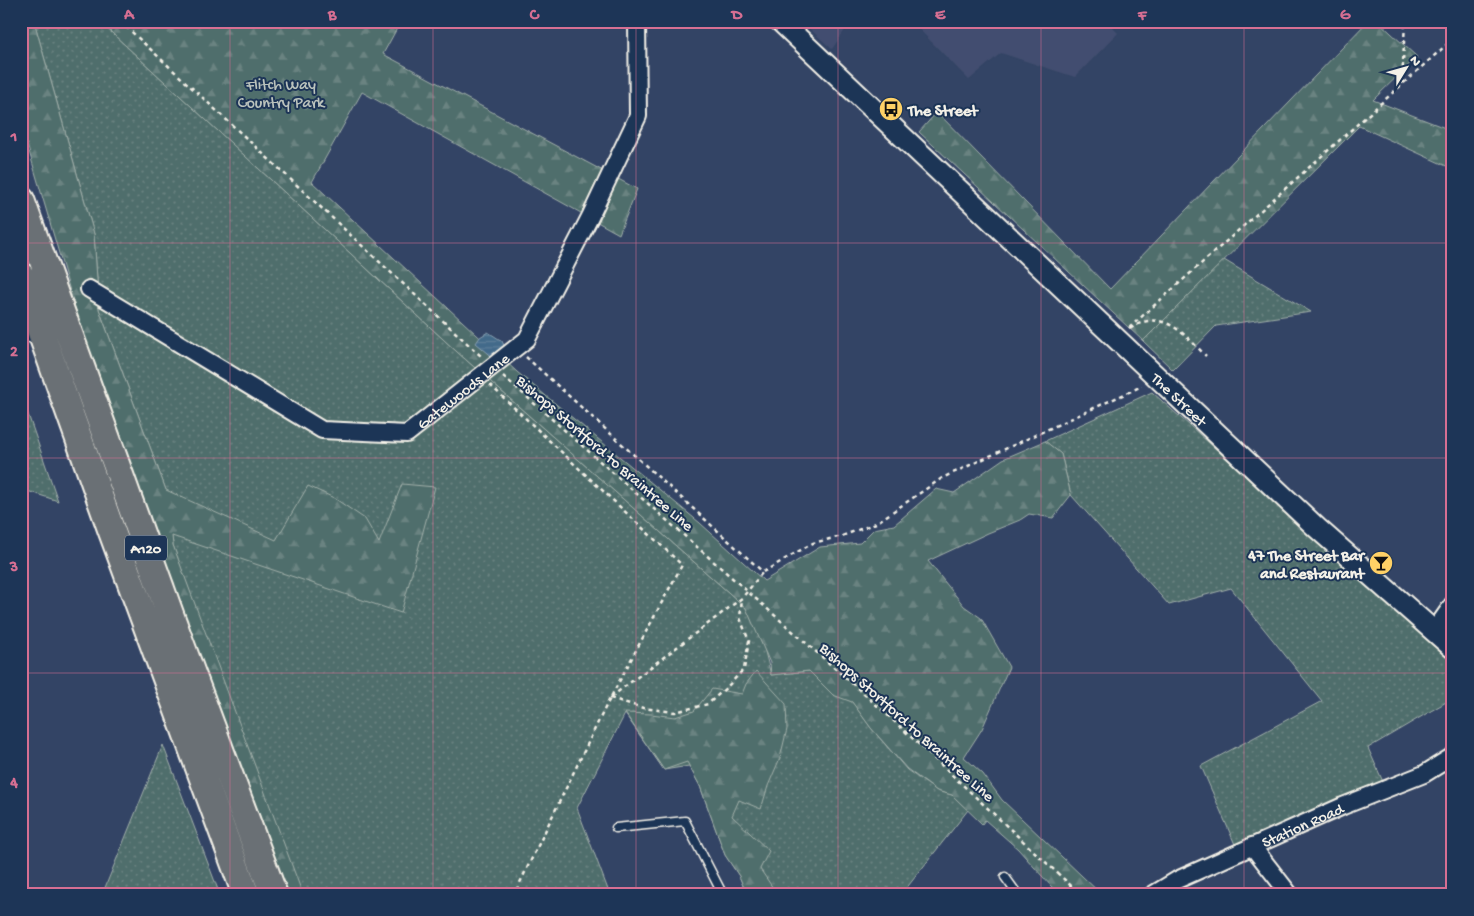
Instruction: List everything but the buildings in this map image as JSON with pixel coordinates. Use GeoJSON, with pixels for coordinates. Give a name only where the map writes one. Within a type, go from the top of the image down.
{"type":"FeatureCollection","features":[{"type":"Feature","properties":{"kind":"highway","name":"A120"},"geometry":{"type":"LineString","coordinates":[[21,200],[178,639],[274,895]]}},
{"type":"Feature","properties":{"kind":"highway","name":"A120"},"geometry":{"type":"LineString","coordinates":[[21,276],[111,529],[246,895]]}},
{"type":"Feature","properties":{"kind":"street","name":"Gatewoods Lane"},"geometry":{"type":"LineString","coordinates":[[89,289],[322,430],[407,434],[527,339],[590,217],[638,116],[637,21]]}},
{"type":"Feature","properties":{"kind":"street","name":"The Street"},"geometry":{"type":"LineString","coordinates":[[780,21],[1317,528],[1453,648]]}},
{"type":"Feature","properties":{"kind":"street"},"geometry":{"type":"LineString","coordinates":[[1434,631],[1453,604]]}},
{"type":"Feature","properties":{"kind":"street","name":"Station Road"},"geometry":{"type":"LineString","coordinates":[[1152,895],[1176,880],[1252,846],[1343,806],[1424,774],[1453,756]]}},
{"type":"Feature","properties":{"kind":"street"},"geometry":{"type":"LineString","coordinates":[[1252,846],[1290,895]]}},
{"type":"Feature","properties":{"kind":"lane"},"geometry":{"type":"LineString","coordinates":[[21,318],[33,346]]}},
{"type":"Feature","properties":{"kind":"lane"},"geometry":{"type":"LineString","coordinates":[[56,400],[111,529]]}},
{"type":"Feature","properties":{"kind":"lane"},"geometry":{"type":"LineString","coordinates":[[616,828],[685,821],[723,895]]}},
{"type":"Feature","properties":{"kind":"lane"},"geometry":{"type":"LineString","coordinates":[[1005,877],[1018,895]]}},
{"type":"Feature","properties":{"kind":"path","name":"Bishops Stortford to Braintree Line"},"geometry":{"type":"LineString","coordinates":[[120,21],[486,371],[881,709],[1081,895]]}},
{"type":"Feature","properties":{"kind":"path"},"geometry":{"type":"LineString","coordinates":[[1402,84],[1405,21]]}},
{"type":"Feature","properties":{"kind":"path"},"geometry":{"type":"LineString","coordinates":[[1117,339],[1453,39]]}},
{"type":"Feature","properties":{"kind":"path"},"geometry":{"type":"LineString","coordinates":[[1117,339],[1138,324],[1154,320],[1167,323],[1180,331],[1206,356]]}},
{"type":"Feature","properties":{"kind":"path"},"geometry":{"type":"LineString","coordinates":[[515,348],[763,572]]}},
{"type":"Feature","properties":{"kind":"path"},"geometry":{"type":"LineString","coordinates":[[486,371],[682,565],[610,698],[514,895]]}},
{"type":"Feature","properties":{"kind":"path"},"geometry":{"type":"LineString","coordinates":[[610,698],[742,598],[763,572],[813,543],[842,536],[876,523],[942,478],[1135,391],[1157,377]]}},
{"type":"Feature","properties":{"kind":"path"},"geometry":{"type":"LineString","coordinates":[[610,698],[643,708],[675,712],[708,704],[744,669],[749,641],[740,618],[742,598]]}},
{"type":"Feature","properties":{"kind":"shaded area"},"geometry":{"type":"Polygon","coordinates":[[[801,21],[851,21],[832,49],[801,21]]]}},
{"type":"Feature","properties":{"kind":"shaded area"},"geometry":{"type":"Polygon","coordinates":[[[911,21],[1106,21],[1118,33],[1075,77],[1001,53],[969,80],[911,21]]]}},
{"type":"Feature","properties":{"kind":"shaded area"},"geometry":{"type":"Polygon","coordinates":[[[488,332],[502,341],[505,348],[495,359],[476,343],[480,337],[488,332]]]}},
{"type":"Feature","properties":{"kind":"green space"},"geometry":{"type":"Polygon","coordinates":[[[21,21],[34,21],[94,234],[99,309],[166,490],[276,540],[308,486],[334,498],[365,519],[379,543],[402,484],[435,487],[401,613],[172,536],[173,545],[303,895],[288,895],[241,774],[90,359],[21,124],[21,21]]]}},
{"type":"Feature","properties":{"kind":"green space"},"geometry":{"type":"Polygon","coordinates":[[[34,21],[99,21],[456,351],[746,608],[763,644],[771,675],[809,671],[833,695],[851,700],[871,728],[907,770],[937,791],[952,795],[968,810],[901,895],[747,895],[739,876],[725,855],[700,786],[689,766],[664,770],[625,714],[577,808],[610,895],[299,895],[173,545],[166,490],[99,309],[94,234],[34,21]]]}},
{"type":"Feature","properties":{"kind":"green space","name":"Flitch Way Country Park"},"geometry":{"type":"Polygon","coordinates":[[[99,21],[401,21],[383,54],[637,189],[619,234],[362,92],[312,182],[517,372],[700,523],[764,581],[820,547],[860,543],[874,529],[894,525],[936,489],[954,493],[1003,459],[1045,441],[1061,454],[1071,495],[1053,518],[1029,514],[1020,520],[928,561],[964,606],[981,618],[1009,667],[982,729],[964,757],[983,774],[1002,800],[1102,895],[1059,895],[1018,849],[985,820],[982,824],[952,795],[937,791],[907,769],[871,728],[852,702],[833,695],[809,671],[771,675],[770,663],[746,608],[456,351],[99,21]]]}},
{"type":"Feature","properties":{"kind":"green space"},"geometry":{"type":"Polygon","coordinates":[[[1368,21],[1378,21],[1417,57],[1373,100],[1453,131],[1453,169],[1359,126],[1143,341],[919,132],[937,112],[1110,289],[1368,21]]]}},
{"type":"Feature","properties":{"kind":"green space"},"geometry":{"type":"Polygon","coordinates":[[[1224,260],[1311,312],[1216,326],[1173,370],[1143,341],[1224,260]]]}},
{"type":"Feature","properties":{"kind":"green space"},"geometry":{"type":"Polygon","coordinates":[[[1152,392],[1453,661],[1453,698],[1368,748],[1384,784],[1237,849],[1201,766],[1322,701],[1231,588],[1169,605],[1071,495],[1061,454],[1045,441],[1152,392]]]}},
{"type":"Feature","properties":{"kind":"green space"},"geometry":{"type":"Polygon","coordinates":[[[21,394],[58,501],[21,489],[21,394]]]}},
{"type":"Feature","properties":{"kind":"green space"},"geometry":{"type":"Polygon","coordinates":[[[756,671],[786,704],[787,729],[780,758],[761,809],[739,800],[732,816],[769,851],[760,869],[773,888],[775,895],[747,895],[739,876],[725,855],[700,786],[687,762],[664,770],[625,713],[675,717],[694,711],[712,689],[742,694],[746,684],[756,671]]]}},
{"type":"Feature","properties":{"kind":"green space"},"geometry":{"type":"Polygon","coordinates":[[[163,745],[220,895],[102,895],[163,745]]]}},
{"type":"Feature","properties":{"kind":"place","name":"The Street"},"geometry":{"type":"Point","coordinates":[891,109]}},
{"type":"Feature","properties":{"kind":"place","name":"47 The Street Bar and Restaurant"},"geometry":{"type":"Point","coordinates":[1381,563]}}]}
